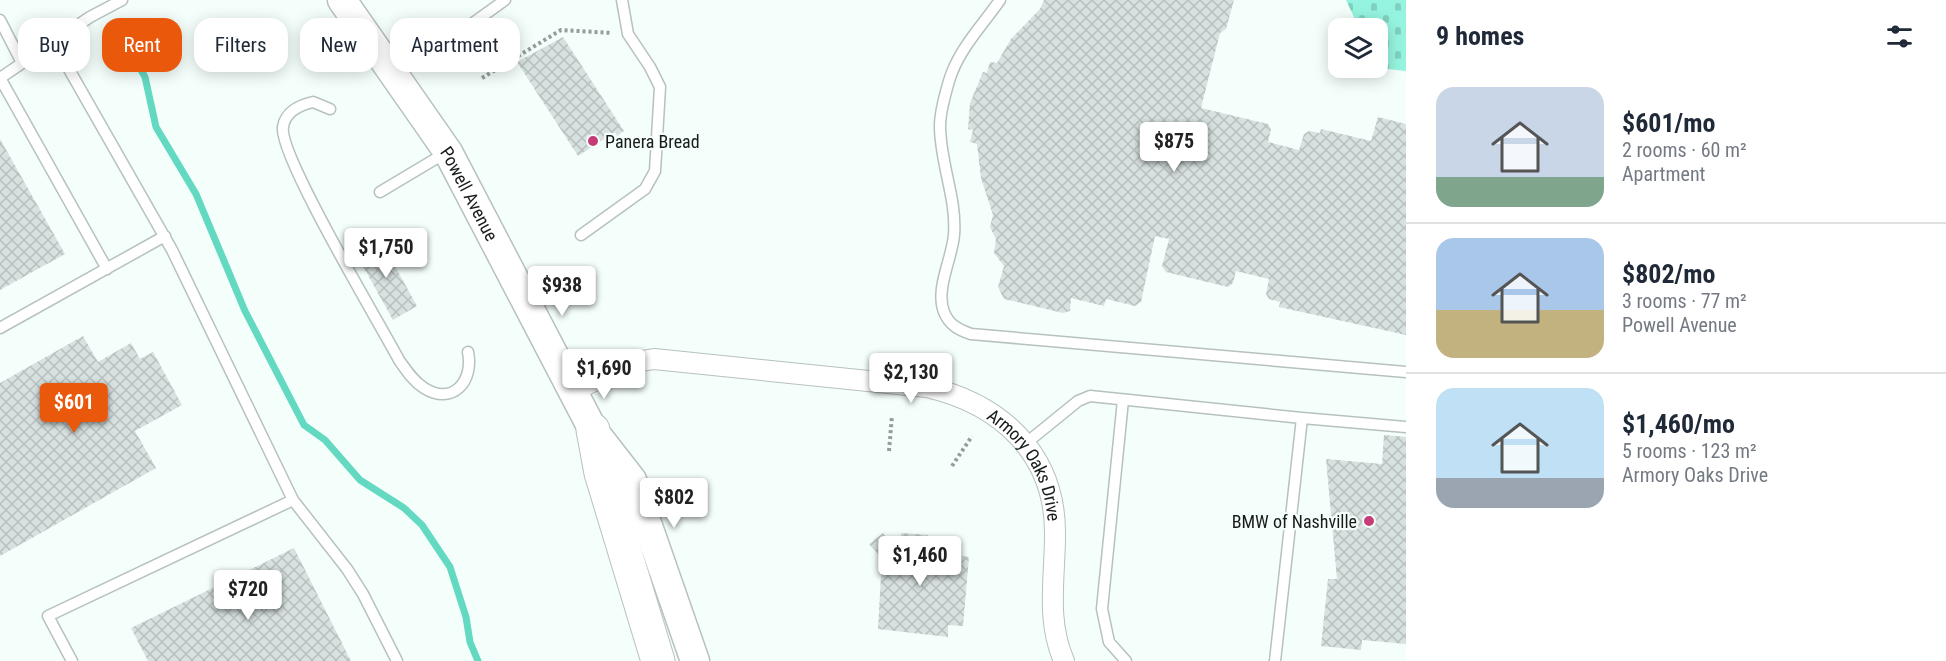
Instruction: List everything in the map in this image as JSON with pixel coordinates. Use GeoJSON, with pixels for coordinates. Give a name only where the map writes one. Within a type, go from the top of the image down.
{"type":"FeatureCollection","features":[{"type":"Feature","properties":{"kind":"highway"},"geometry":{"type":"LineString","coordinates":[[593,430],[601,473],[658,661]]}},
{"type":"Feature","properties":{"kind":"main road","name":"Powell Avenue"},"geometry":{"type":"LineString","coordinates":[[342,0],[448,152],[593,430],[632,480],[695,661]]}},
{"type":"Feature","properties":{"kind":"street","name":"Armory Oaks Drive"},"geometry":{"type":"LineString","coordinates":[[574,391],[630,363],[654,359],[900,383],[950,392],[970,400],[1004,422],[1025,444],[1042,471],[1054,510],[1053,621],[1064,661]]}},
{"type":"Feature","properties":{"kind":"lane"},"geometry":{"type":"LineString","coordinates":[[89,18],[122,0]]}},
{"type":"Feature","properties":{"kind":"lane"},"geometry":{"type":"LineString","coordinates":[[480,18],[505,0]]}},
{"type":"Feature","properties":{"kind":"lane"},"geometry":{"type":"LineString","coordinates":[[581,235],[645,189],[655,171],[660,87],[628,34],[622,0]]}},
{"type":"Feature","properties":{"kind":"lane"},"geometry":{"type":"LineString","coordinates":[[1000,0],[957,60],[941,116],[941,138],[954,229],[942,299],[943,311],[949,321],[958,329],[971,334],[1406,372]]}},
{"type":"Feature","properties":{"kind":"lane"},"geometry":{"type":"LineString","coordinates":[[0,20],[18,57]]}},
{"type":"Feature","properties":{"kind":"lane"},"geometry":{"type":"LineString","coordinates":[[18,65],[0,78],[107,269]]}},
{"type":"Feature","properties":{"kind":"lane"},"geometry":{"type":"LineString","coordinates":[[71,72],[165,236],[293,500],[347,568],[397,661]]}},
{"type":"Feature","properties":{"kind":"lane"},"geometry":{"type":"LineString","coordinates":[[330,109],[313,102],[297,108],[285,119],[283,136],[291,161],[306,190],[399,360],[406,372],[425,389],[447,393],[456,390],[467,379],[470,371],[468,352]]}},
{"type":"Feature","properties":{"kind":"lane"},"geometry":{"type":"LineString","coordinates":[[380,192],[448,152]]}},
{"type":"Feature","properties":{"kind":"lane"},"geometry":{"type":"LineString","coordinates":[[0,328],[165,236]]}},
{"type":"Feature","properties":{"kind":"lane"},"geometry":{"type":"LineString","coordinates":[[1025,444],[1084,397],[1406,428]]}},
{"type":"Feature","properties":{"kind":"lane"},"geometry":{"type":"LineString","coordinates":[[1123,400],[1102,609],[1108,642],[1126,661]]}},
{"type":"Feature","properties":{"kind":"lane"},"geometry":{"type":"LineString","coordinates":[[1275,661],[1302,418]]}},
{"type":"Feature","properties":{"kind":"lane"},"geometry":{"type":"LineString","coordinates":[[72,661],[48,616],[293,500]]}},
{"type":"Feature","properties":{"kind":"path"},"geometry":{"type":"LineString","coordinates":[[482,78],[561,30],[628,34]]}},
{"type":"Feature","properties":{"kind":"path"},"geometry":{"type":"LineString","coordinates":[[889,451],[892,416]]}},
{"type":"Feature","properties":{"kind":"path"},"geometry":{"type":"LineString","coordinates":[[952,466],[972,436]]}},
{"type":"Feature","properties":{"kind":"green space"},"geometry":{"type":"Polygon","coordinates":[[[1346,0],[1406,0],[1406,71],[1388,69],[1388,18],[1354,18],[1346,0]]]}},
{"type":"Feature","properties":{"kind":"building"},"geometry":{"type":"Polygon","coordinates":[[[1044,0],[1234,0],[1226,29],[1220,33],[1201,108],[1268,124],[1271,129],[1268,142],[1299,150],[1304,134],[1309,131],[1320,133],[1321,129],[1371,141],[1378,117],[1406,124],[1406,335],[1279,307],[1280,302],[1269,299],[1266,294],[1269,279],[1236,271],[1233,283],[1228,287],[1166,272],[1162,266],[1169,239],[1155,236],[1141,302],[1135,306],[1106,299],[1104,306],[1071,298],[1070,311],[1063,313],[1004,299],[998,287],[1004,266],[994,253],[996,239],[990,227],[993,215],[981,178],[977,144],[970,142],[973,130],[968,129],[970,103],[983,72],[987,73],[990,62],[997,63],[1011,39],[1040,9],[1044,0]]]}},
{"type":"Feature","properties":{"kind":"building"},"geometry":{"type":"Polygon","coordinates":[[[563,37],[624,131],[617,136],[615,132],[578,156],[520,67],[520,60],[563,37]]]}},
{"type":"Feature","properties":{"kind":"building"},"geometry":{"type":"Polygon","coordinates":[[[0,139],[65,254],[0,290],[0,139]]]}},
{"type":"Feature","properties":{"kind":"building"},"geometry":{"type":"Polygon","coordinates":[[[380,239],[417,306],[393,320],[355,252],[380,239]]]}},
{"type":"Feature","properties":{"kind":"building"},"geometry":{"type":"Polygon","coordinates":[[[83,336],[98,362],[131,343],[140,359],[153,352],[182,405],[135,431],[156,468],[0,556],[0,383],[83,336]]]}},
{"type":"Feature","properties":{"kind":"building","name":"BMW of Nashville"},"geometry":{"type":"Polygon","coordinates":[[[1384,435],[1406,437],[1406,644],[1362,640],[1361,650],[1321,646],[1328,579],[1337,579],[1326,459],[1382,464],[1384,435]]]}},
{"type":"Feature","properties":{"kind":"building"},"geometry":{"type":"Polygon","coordinates":[[[883,533],[895,548],[900,548],[901,533],[928,535],[927,551],[969,557],[963,626],[948,625],[948,637],[878,629],[882,558],[869,544],[883,533]]]}},
{"type":"Feature","properties":{"kind":"building"},"geometry":{"type":"Polygon","coordinates":[[[294,548],[351,661],[148,661],[131,628],[294,548]]]}},
{"type":"Feature","properties":{"kind":"waterway"},"geometry":{"type":"LineString","coordinates":[[142,72],[156,127],[196,194],[245,311],[304,425],[325,440],[360,480],[404,508],[422,525],[450,567],[466,617],[470,642],[478,661]]}},
{"type":"Feature","properties":{"kind":"place","name":"Panera Bread"},"geometry":{"type":"Point","coordinates":[593,141]}},
{"type":"Feature","properties":{"kind":"place","name":"BMW of Nashville"},"geometry":{"type":"Point","coordinates":[1369,521]}}]}
